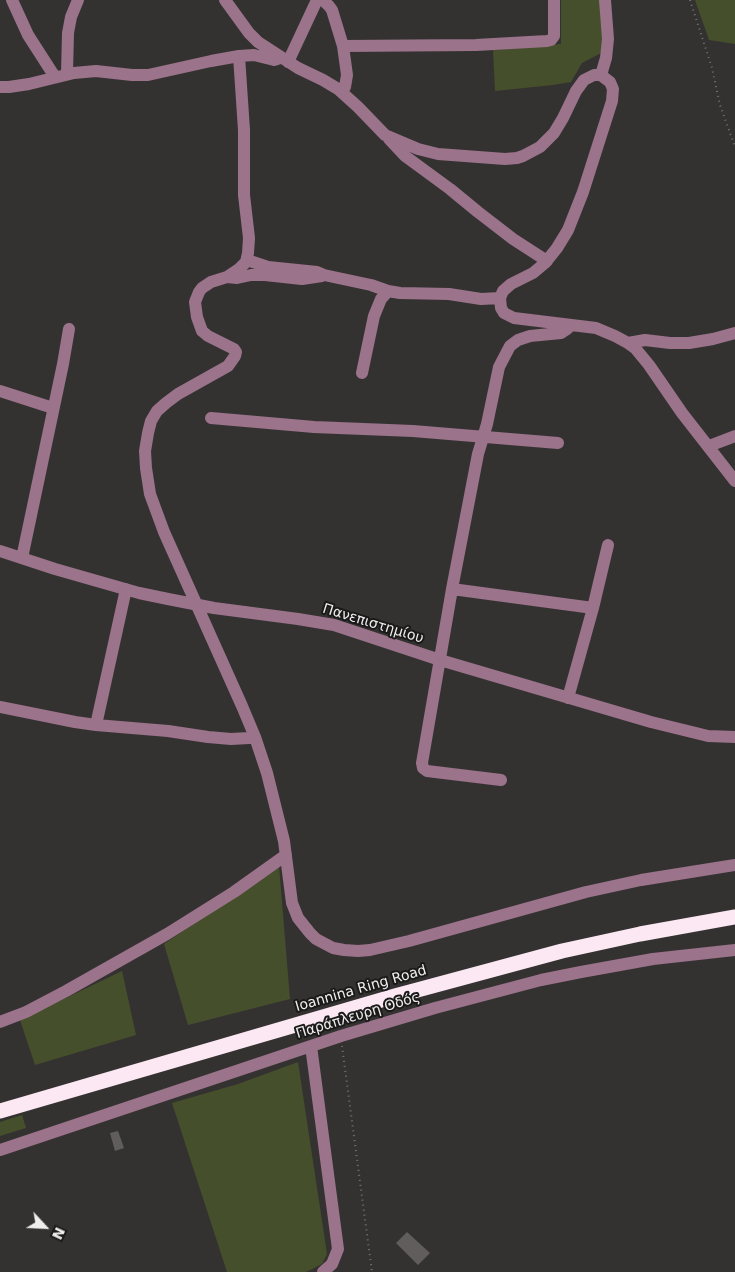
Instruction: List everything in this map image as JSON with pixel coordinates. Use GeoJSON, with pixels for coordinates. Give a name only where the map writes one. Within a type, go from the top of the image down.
{"type":"FeatureCollection","features":[{"type":"Feature","properties":{"kind":"highway","name":"Ioannina Ring Road"},"geometry":{"type":"LineString","coordinates":[[0,1111],[395,996],[562,951],[640,934],[735,917]]}},
{"type":"Feature","properties":{"kind":"street"},"geometry":{"type":"LineString","coordinates":[[12,0],[28,35],[61,75]]}},
{"type":"Feature","properties":{"kind":"street"},"geometry":{"type":"LineString","coordinates":[[61,75],[71,17],[78,0]]}},
{"type":"Feature","properties":{"kind":"street"},"geometry":{"type":"LineString","coordinates":[[225,0],[254,38],[284,60],[330,83],[342,92],[405,156],[513,239],[547,260]]}},
{"type":"Feature","properties":{"kind":"street"},"geometry":{"type":"LineString","coordinates":[[284,60],[317,0]]}},
{"type":"Feature","properties":{"kind":"street"},"geometry":{"type":"LineString","coordinates":[[323,0],[332,10],[342,46],[347,75],[342,92]]}},
{"type":"Feature","properties":{"kind":"street"},"geometry":{"type":"LineString","coordinates":[[342,46],[476,45],[547,41],[551,40],[554,36],[554,0]]}},
{"type":"Feature","properties":{"kind":"street"},"geometry":{"type":"LineString","coordinates":[[601,75],[607,49],[608,32],[605,0]]}},
{"type":"Feature","properties":{"kind":"street"},"geometry":{"type":"LineString","coordinates":[[0,87],[29,84],[61,75],[96,71],[148,75],[211,60],[239,56],[254,55],[274,60],[284,60]]}},
{"type":"Feature","properties":{"kind":"street"},"geometry":{"type":"LineString","coordinates":[[239,56],[244,130],[244,195],[249,238],[247,260],[239,269],[227,277],[211,282],[202,288],[196,297],[195,307],[202,331],[234,349],[236,352],[235,358],[228,366],[178,394],[162,406],[150,425],[145,451],[146,468],[150,494],[164,532],[255,737],[270,785],[286,855],[292,903],[298,918],[316,939],[333,948],[358,951],[370,950],[393,946],[614,886],[735,865]]}},
{"type":"Feature","properties":{"kind":"street"},"geometry":{"type":"LineString","coordinates":[[385,135],[412,147],[438,154],[494,159],[517,158],[533,151],[548,140],[559,126],[580,85],[589,77],[601,75],[610,82],[613,95],[610,108],[571,223],[547,260],[533,273],[503,290],[500,305],[502,310],[510,316],[596,328],[615,336],[635,348],[735,481]]}},
{"type":"Feature","properties":{"kind":"street"},"geometry":{"type":"LineString","coordinates":[[247,260],[264,266],[317,272],[406,294],[449,294],[480,299],[500,298]]}},
{"type":"Feature","properties":{"kind":"street"},"geometry":{"type":"LineString","coordinates":[[227,277],[237,278],[265,274],[302,279],[317,278],[324,275]]}},
{"type":"Feature","properties":{"kind":"street"},"geometry":{"type":"LineString","coordinates":[[362,373],[374,316],[381,299],[388,291]]}},
{"type":"Feature","properties":{"kind":"street"},"geometry":{"type":"LineString","coordinates":[[501,780],[427,771],[423,768],[422,762],[478,454],[489,417],[500,367],[513,343],[537,335],[562,333],[571,325]]}},
{"type":"Feature","properties":{"kind":"street"},"geometry":{"type":"LineString","coordinates":[[22,558],[69,329]]}},
{"type":"Feature","properties":{"kind":"street"},"geometry":{"type":"LineString","coordinates":[[628,343],[645,340],[689,343],[735,333]]}},
{"type":"Feature","properties":{"kind":"street"},"geometry":{"type":"LineString","coordinates":[[0,391],[53,408]]}},
{"type":"Feature","properties":{"kind":"street"},"geometry":{"type":"LineString","coordinates":[[211,418],[314,427],[413,431],[558,443]]}},
{"type":"Feature","properties":{"kind":"street"},"geometry":{"type":"LineString","coordinates":[[709,446],[735,436]]}},
{"type":"Feature","properties":{"kind":"street"},"geometry":{"type":"LineString","coordinates":[[568,698],[608,545]]}},
{"type":"Feature","properties":{"kind":"street","name":"Πανεπιστημίου"},"geometry":{"type":"LineString","coordinates":[[0,551],[126,589],[198,605],[334,625],[440,660],[651,722],[708,736],[735,737]]}},
{"type":"Feature","properties":{"kind":"street"},"geometry":{"type":"LineString","coordinates":[[96,725],[126,589]]}},
{"type":"Feature","properties":{"kind":"street"},"geometry":{"type":"LineString","coordinates":[[452,590],[593,608]]}},
{"type":"Feature","properties":{"kind":"street"},"geometry":{"type":"LineString","coordinates":[[0,707],[96,725],[168,731],[230,739],[255,737]]}},
{"type":"Feature","properties":{"kind":"street"},"geometry":{"type":"LineString","coordinates":[[0,1022],[26,1012],[66,991],[167,934],[234,892],[286,855]]}},
{"type":"Feature","properties":{"kind":"street","name":"Παράπλευρη Οδός"},"geometry":{"type":"LineString","coordinates":[[0,1150],[341,1036],[427,1010],[541,980],[653,959],[735,950]]}},
{"type":"Feature","properties":{"kind":"street"},"geometry":{"type":"LineString","coordinates":[[311,1046],[338,1249],[332,1264],[323,1272]]}},
{"type":"Feature","properties":{"kind":"path"},"geometry":{"type":"LineString","coordinates":[[690,0],[712,68],[720,106],[735,147]]}},
{"type":"Feature","properties":{"kind":"path"},"geometry":{"type":"LineString","coordinates":[[341,1036],[372,1272]]}},
{"type":"Feature","properties":{"kind":"green space"},"geometry":{"type":"Polygon","coordinates":[[[561,0],[605,0],[601,53],[582,63],[571,82],[495,91],[493,50],[561,44],[561,0]]]}},
{"type":"Feature","properties":{"kind":"green space"},"geometry":{"type":"Polygon","coordinates":[[[695,0],[735,0],[735,44],[709,40],[695,0]]]}},
{"type":"Feature","properties":{"kind":"green space"},"geometry":{"type":"Polygon","coordinates":[[[279,866],[290,999],[188,1025],[164,944],[279,866]]]}},
{"type":"Feature","properties":{"kind":"green space"},"geometry":{"type":"Polygon","coordinates":[[[122,971],[136,1035],[35,1065],[20,1020],[122,971]]]}},
{"type":"Feature","properties":{"kind":"green space"},"geometry":{"type":"Polygon","coordinates":[[[298,1062],[327,1254],[322,1264],[306,1272],[227,1272],[172,1103],[238,1084],[298,1062]]]}},
{"type":"Feature","properties":{"kind":"green space"},"geometry":{"type":"Polygon","coordinates":[[[22,1115],[26,1128],[0,1136],[0,1122],[22,1115]]]}},
{"type":"Feature","properties":{"kind":"building"},"geometry":{"type":"Polygon","coordinates":[[[118,1131],[124,1148],[115,1151],[110,1133],[118,1131]]]}},
{"type":"Feature","properties":{"kind":"building"},"geometry":{"type":"Polygon","coordinates":[[[407,1232],[430,1253],[418,1265],[396,1243],[407,1232]]]}}]}
